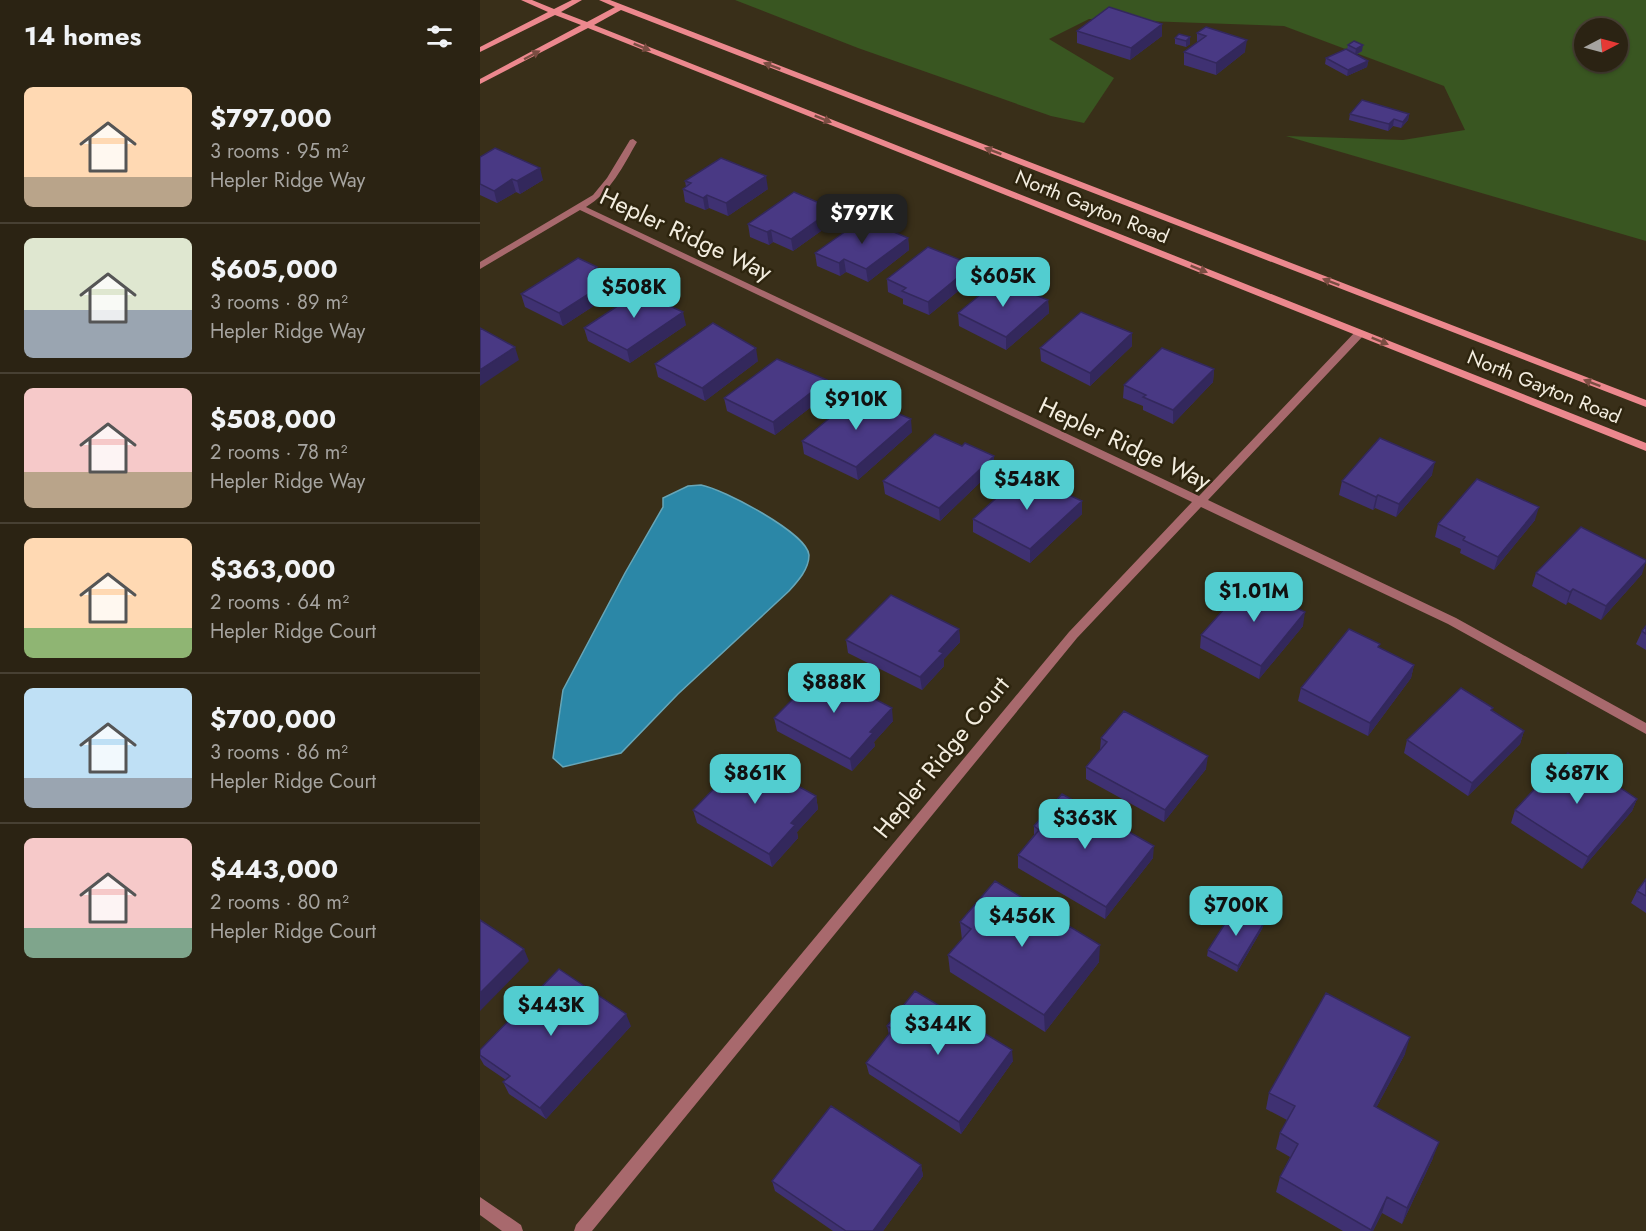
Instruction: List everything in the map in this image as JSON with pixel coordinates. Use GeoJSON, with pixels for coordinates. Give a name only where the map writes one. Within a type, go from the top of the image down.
{"type":"FeatureCollection","features":[{"type":"Feature","properties":{"kind":"main road","name":"North Gayton Road"},"geometry":{"type":"LineString","coordinates":[[525,0],[1646,447]]}},
{"type":"Feature","properties":{"kind":"main road"},"geometry":{"type":"LineString","coordinates":[[480,50],[578,0]]}},
{"type":"Feature","properties":{"kind":"main road","name":"North Gayton Road"},"geometry":{"type":"LineString","coordinates":[[603,0],[1646,404]]}},
{"type":"Feature","properties":{"kind":"main road"},"geometry":{"type":"LineString","coordinates":[[480,82],[621,7]]}},
{"type":"Feature","properties":{"kind":"street"},"geometry":{"type":"LineString","coordinates":[[480,266],[580,207],[605,189],[633,142]]}},
{"type":"Feature","properties":{"kind":"street","name":"Hepler Ridge Way"},"geometry":{"type":"LineString","coordinates":[[580,207],[1452,621],[1646,729]]}},
{"type":"Feature","properties":{"kind":"street","name":"Hepler Ridge Court"},"geometry":{"type":"LineString","coordinates":[[582,1231],[1072,635],[1360,333]]}},
{"type":"Feature","properties":{"kind":"street"},"geometry":{"type":"LineString","coordinates":[[480,1205],[515,1231]]}},
{"type":"Feature","properties":{"kind":"green space"},"geometry":{"type":"Polygon","coordinates":[[[735,0],[1646,0],[1646,241],[1286,136],[1403,140],[1465,130],[1444,86],[1284,26],[1089,19],[1049,39],[1114,78],[1084,123],[1051,116],[858,48],[735,0]]]}},
{"type":"Feature","properties":{"kind":"water"},"geometry":{"type":"Polygon","coordinates":[[[701,485],[744,503],[794,535],[805,546],[809,555],[805,570],[789,591],[678,694],[621,753],[563,767],[553,758],[563,690],[663,507],[663,498],[688,486],[701,485]]]}},
{"type":"Feature","properties":{"kind":"building"},"geometry":{"type":"Polygon","coordinates":[[[1109,7],[1162,24],[1131,48],[1077,31],[1109,7]]]}},
{"type":"Feature","properties":{"kind":"building"},"geometry":{"type":"Polygon","coordinates":[[[1206,27],[1247,40],[1216,63],[1184,52],[1206,36],[1197,33],[1206,27]]]}},
{"type":"Feature","properties":{"kind":"building"},"geometry":{"type":"Polygon","coordinates":[[[1179,34],[1190,37],[1186,41],[1175,38],[1179,34]]]}},
{"type":"Feature","properties":{"kind":"building"},"geometry":{"type":"Polygon","coordinates":[[[1354,41],[1363,45],[1356,49],[1348,45],[1354,41]]]}},
{"type":"Feature","properties":{"kind":"building"},"geometry":{"type":"Polygon","coordinates":[[[1346,49],[1368,61],[1348,70],[1326,58],[1346,49]]]}},
{"type":"Feature","properties":{"kind":"building"},"geometry":{"type":"Polygon","coordinates":[[[1362,100],[1409,114],[1403,122],[1394,119],[1389,124],[1350,114],[1362,100]]]}},
{"type":"Feature","properties":{"kind":"building"},"geometry":{"type":"Polygon","coordinates":[[[495,148],[540,168],[517,181],[512,179],[494,191],[480,184],[480,157],[495,148]]]}},
{"type":"Feature","properties":{"kind":"building"},"geometry":{"type":"Polygon","coordinates":[[[721,158],[766,176],[726,203],[707,195],[703,198],[683,189],[691,183],[685,181],[721,158]]]}},
{"type":"Feature","properties":{"kind":"building"},"geometry":{"type":"Polygon","coordinates":[[[794,192],[833,209],[791,239],[771,230],[767,232],[748,224],[794,192]]]}},
{"type":"Feature","properties":{"kind":"building"},"geometry":{"type":"Polygon","coordinates":[[[863,219],[908,238],[866,269],[844,259],[839,263],[815,253],[863,219]]]}},
{"type":"Feature","properties":{"kind":"building"},"geometry":{"type":"Polygon","coordinates":[[[928,247],[973,265],[928,302],[902,291],[906,288],[887,279],[928,247]]]}},
{"type":"Feature","properties":{"kind":"building"},"geometry":{"type":"Polygon","coordinates":[[[578,258],[597,267],[593,270],[612,279],[559,313],[521,294],[578,258]]]}},
{"type":"Feature","properties":{"kind":"building"},"geometry":{"type":"Polygon","coordinates":[[[998,280],[1048,300],[1006,337],[958,313],[998,280]]]}},
{"type":"Feature","properties":{"kind":"building"},"geometry":{"type":"Polygon","coordinates":[[[645,288],[666,298],[661,302],[683,312],[627,350],[584,328],[645,288]]]}},
{"type":"Feature","properties":{"kind":"building"},"geometry":{"type":"Polygon","coordinates":[[[1081,312],[1132,333],[1090,373],[1040,348],[1081,312]]]}},
{"type":"Feature","properties":{"kind":"building"},"geometry":{"type":"Polygon","coordinates":[[[713,323],[756,348],[702,388],[655,364],[713,323]]]}},
{"type":"Feature","properties":{"kind":"building"},"geometry":{"type":"Polygon","coordinates":[[[480,328],[515,347],[480,370],[480,328]]]}},
{"type":"Feature","properties":{"kind":"building"},"geometry":{"type":"Polygon","coordinates":[[[1162,348],[1214,369],[1173,410],[1143,397],[1146,395],[1124,385],[1162,348]]]}},
{"type":"Feature","properties":{"kind":"building"},"geometry":{"type":"Polygon","coordinates":[[[777,359],[827,380],[773,422],[724,398],[777,359]]]}},
{"type":"Feature","properties":{"kind":"building"},"geometry":{"type":"Polygon","coordinates":[[[856,396],[911,419],[856,467],[802,441],[856,396]]]}},
{"type":"Feature","properties":{"kind":"building"},"geometry":{"type":"Polygon","coordinates":[[[935,434],[962,446],[965,443],[994,456],[939,508],[883,481],[935,434]]]}},
{"type":"Feature","properties":{"kind":"building"},"geometry":{"type":"Polygon","coordinates":[[[1380,438],[1435,462],[1399,504],[1378,495],[1376,497],[1342,481],[1380,438]]]}},
{"type":"Feature","properties":{"kind":"building"},"geometry":{"type":"Polygon","coordinates":[[[1023,474],[1082,501],[1030,549],[973,519],[1023,474]]]}},
{"type":"Feature","properties":{"kind":"building"},"geometry":{"type":"Polygon","coordinates":[[[1477,479],[1539,507],[1498,557],[1463,540],[1465,537],[1438,524],[1477,479]]]}},
{"type":"Feature","properties":{"kind":"building"},"geometry":{"type":"Polygon","coordinates":[[[1581,527],[1646,560],[1606,606],[1573,589],[1570,592],[1536,573],[1581,527]]]}},
{"type":"Feature","properties":{"kind":"building"},"geometry":{"type":"Polygon","coordinates":[[[1250,580],[1280,594],[1276,598],[1305,612],[1261,666],[1201,635],[1250,580]]]}},
{"type":"Feature","properties":{"kind":"building"},"geometry":{"type":"Polygon","coordinates":[[[891,595],[959,629],[939,651],[943,653],[920,677],[846,640],[891,595]]]}},
{"type":"Feature","properties":{"kind":"building"},"geometry":{"type":"Polygon","coordinates":[[[1349,629],[1380,644],[1378,647],[1414,665],[1370,723],[1301,688],[1349,629]]]}},
{"type":"Feature","properties":{"kind":"building"},"geometry":{"type":"Polygon","coordinates":[[[821,671],[892,708],[850,759],[774,718],[821,671]]]}},
{"type":"Feature","properties":{"kind":"building"},"geometry":{"type":"Polygon","coordinates":[[[1461,688],[1524,731],[1472,783],[1407,740],[1461,688]]]}},
{"type":"Feature","properties":{"kind":"building"},"geometry":{"type":"Polygon","coordinates":[[[1124,711],[1208,756],[1165,810],[1086,767],[1107,742],[1101,738],[1124,711]]]}},
{"type":"Feature","properties":{"kind":"building"},"geometry":{"type":"Polygon","coordinates":[[[1568,753],[1637,799],[1588,857],[1515,810],[1568,753]]]}},
{"type":"Feature","properties":{"kind":"building"},"geometry":{"type":"Polygon","coordinates":[[[745,757],[816,796],[791,823],[795,825],[769,854],[693,810],[745,757]]]}},
{"type":"Feature","properties":{"kind":"building"},"geometry":{"type":"Polygon","coordinates":[[[1062,794],[1154,846],[1106,907],[1018,855],[1039,830],[1034,826],[1062,794]]]}},
{"type":"Feature","properties":{"kind":"building"},"geometry":{"type":"Polygon","coordinates":[[[1646,879],[1646,896],[1637,891],[1646,879]]]}},
{"type":"Feature","properties":{"kind":"building"},"geometry":{"type":"Polygon","coordinates":[[[995,881],[1100,945],[1044,1015],[948,955],[971,929],[960,922],[995,881]]]}},
{"type":"Feature","properties":{"kind":"building"},"geometry":{"type":"Polygon","coordinates":[[[1235,908],[1264,923],[1238,966],[1208,950],[1235,908]]]}},
{"type":"Feature","properties":{"kind":"building"},"geometry":{"type":"Polygon","coordinates":[[[480,920],[524,949],[480,993],[480,920]]]}},
{"type":"Feature","properties":{"kind":"building"},"geometry":{"type":"Polygon","coordinates":[[[559,969],[626,1014],[540,1108],[503,1082],[510,1076],[480,1055],[480,1050],[559,969]]]}},
{"type":"Feature","properties":{"kind":"building"},"geometry":{"type":"Polygon","coordinates":[[[915,991],[1012,1050],[959,1122],[866,1063],[893,1029],[887,1026],[915,991]]]}},
{"type":"Feature","properties":{"kind":"building"},"geometry":{"type":"Polygon","coordinates":[[[1326,993],[1410,1037],[1374,1106],[1439,1142],[1407,1208],[1387,1197],[1371,1230],[1280,1177],[1298,1144],[1280,1133],[1295,1106],[1269,1093],[1326,993]]]}},
{"type":"Feature","properties":{"kind":"building"},"geometry":{"type":"Polygon","coordinates":[[[831,1106],[921,1165],[873,1231],[846,1231],[772,1181],[831,1106]]]}}]}
